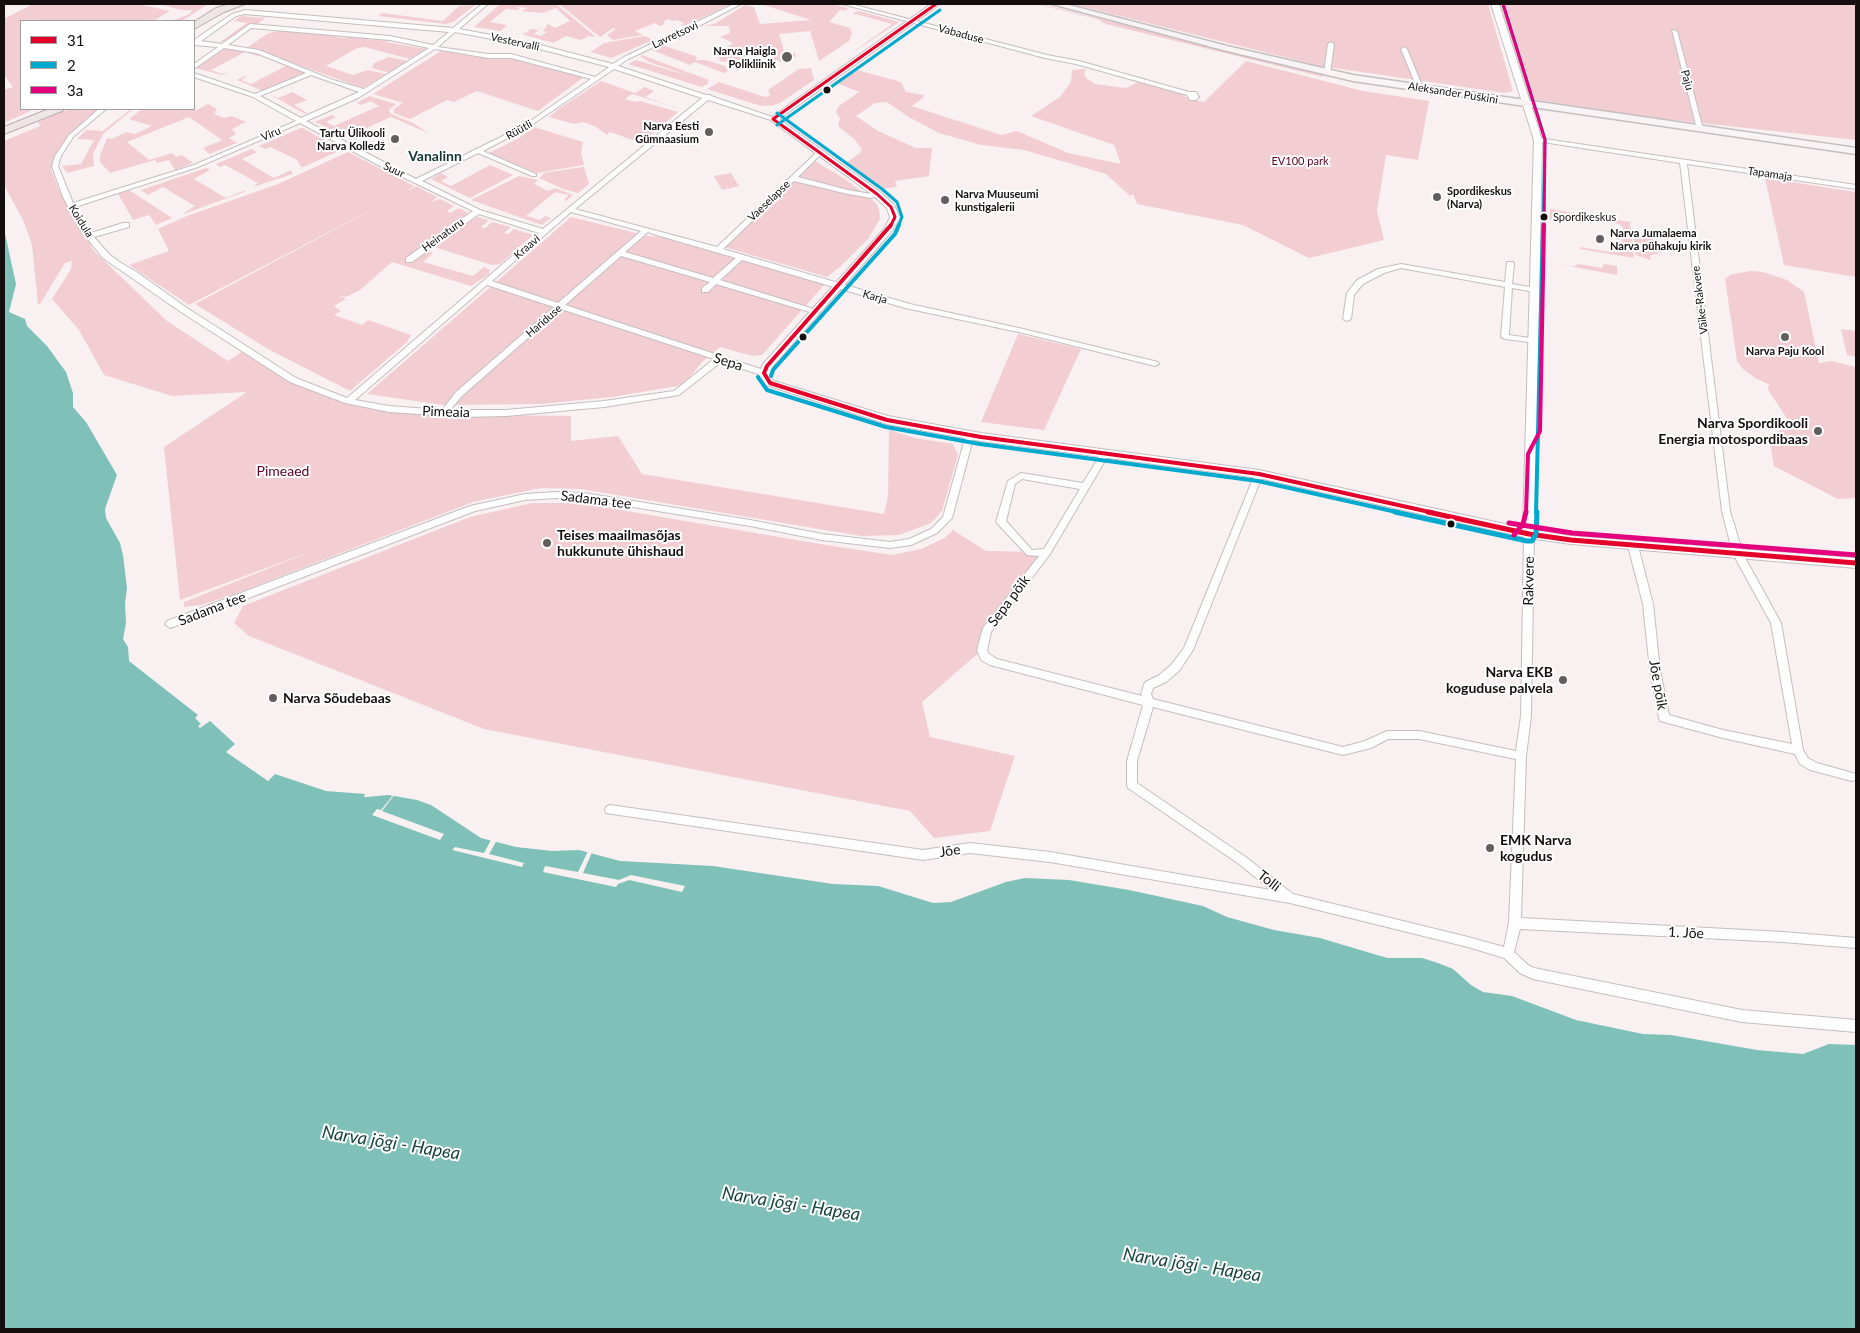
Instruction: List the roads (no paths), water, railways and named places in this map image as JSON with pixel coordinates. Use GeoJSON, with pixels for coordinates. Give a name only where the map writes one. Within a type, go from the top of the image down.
{"type":"FeatureCollection","features":[{"type":"Feature","properties":{"kind":"highway"},"geometry":{"type":"LineString","coordinates":[[188,20],[222,5]]}},
{"type":"Feature","properties":{"kind":"highway"},"geometry":{"type":"LineString","coordinates":[[195,20],[222,5]]}},
{"type":"Feature","properties":{"kind":"highway"},"geometry":{"type":"LineString","coordinates":[[195,25],[220,10],[242,8]]}},
{"type":"Feature","properties":{"kind":"highway"},"geometry":{"type":"LineString","coordinates":[[4,131],[42,110]]}},
{"type":"Feature","properties":{"kind":"highway"},"geometry":{"type":"LineString","coordinates":[[4,131],[56,110]]}},
{"type":"Feature","properties":{"kind":"main road","name":"Aleksander Puškini"},"geometry":{"type":"LineString","coordinates":[[1056,4],[1327,73],[1856,151]]}},
{"type":"Feature","properties":{"kind":"street","name":"Viru"},"geometry":{"type":"LineString","coordinates":[[72,206],[196,166],[302,121],[364,92],[433,48],[485,4]]}},
{"type":"Feature","properties":{"kind":"street","name":"Lavretsovi"},"geometry":{"type":"LineString","coordinates":[[612,66],[738,4]]}},
{"type":"Feature","properties":{"kind":"street","name":"Vabaduse"},"geometry":{"type":"LineString","coordinates":[[846,4],[1047,56],[1073,67],[1100,69],[1189,94]]}},
{"type":"Feature","properties":{"kind":"street"},"geometry":{"type":"LineString","coordinates":[[773,118],[936,4]]}},
{"type":"Feature","properties":{"kind":"street","name":"Rakvere"},"geometry":{"type":"LineString","coordinates":[[1495,4],[1538,140],[1526,716],[1521,756],[1515,923],[1508,954]]}},
{"type":"Feature","properties":{"kind":"street","name":"Vestervalli"},"geometry":{"type":"LineString","coordinates":[[242,8],[454,31],[510,40],[612,66],[773,118],[877,194],[891,207],[895,218],[889,229],[767,366],[764,373]]}},
{"type":"Feature","properties":{"kind":"street"},"geometry":{"type":"LineString","coordinates":[[195,42],[242,8]]}},
{"type":"Feature","properties":{"kind":"street"},"geometry":{"type":"LineString","coordinates":[[195,66],[250,26],[390,38],[433,48],[488,56],[511,56],[596,79]]}},
{"type":"Feature","properties":{"kind":"street","name":"Paju"},"geometry":{"type":"LineString","coordinates":[[1674,31],[1700,129]]}},
{"type":"Feature","properties":{"kind":"street"},"geometry":{"type":"LineString","coordinates":[[195,42],[257,51],[364,92]]}},
{"type":"Feature","properties":{"kind":"street"},"geometry":{"type":"LineString","coordinates":[[1327,73],[1331,44]]}},
{"type":"Feature","properties":{"kind":"street"},"geometry":{"type":"LineString","coordinates":[[1404,49],[1420,88]]}},
{"type":"Feature","properties":{"kind":"street","name":"Rüütli"},"geometry":{"type":"LineString","coordinates":[[418,181],[525,127],[612,66]]}},
{"type":"Feature","properties":{"kind":"street"},"geometry":{"type":"LineString","coordinates":[[255,96],[311,73]]}},
{"type":"Feature","properties":{"kind":"street","name":"Suur"},"geometry":{"type":"LineString","coordinates":[[195,74],[255,96],[384,166],[478,211],[545,232]]}},
{"type":"Feature","properties":{"kind":"street","name":"Kraavi"},"geometry":{"type":"LineString","coordinates":[[348,401],[570,210],[708,96]]}},
{"type":"Feature","properties":{"kind":"street","name":"Koidula"},"geometry":{"type":"LineString","coordinates":[[102,110],[71,136],[58,156],[55,166],[66,197],[90,236],[106,256],[184,310]]}},
{"type":"Feature","properties":{"kind":"street"},"geometry":{"type":"LineString","coordinates":[[1538,140],[1683,161]]}},
{"type":"Feature","properties":{"kind":"street"},"geometry":{"type":"LineString","coordinates":[[478,151],[534,175]]}},
{"type":"Feature","properties":{"kind":"street","name":"Vaeselapse"},"geometry":{"type":"LineString","coordinates":[[718,250],[820,152]]}},
{"type":"Feature","properties":{"kind":"street","name":"Tapamaja"},"geometry":{"type":"LineString","coordinates":[[1683,161],[1856,187]]}},
{"type":"Feature","properties":{"kind":"street","name":"Väike-Rakvere"},"geometry":{"type":"LineString","coordinates":[[1683,161],[1726,512],[1738,554]]}},
{"type":"Feature","properties":{"kind":"street"},"geometry":{"type":"LineString","coordinates":[[792,178],[848,192],[871,196],[877,194]]}},
{"type":"Feature","properties":{"kind":"street","name":"Karja"},"geometry":{"type":"LineString","coordinates":[[570,210],[718,250],[908,306],[1023,331],[1155,364]]}},
{"type":"Feature","properties":{"kind":"street","name":"Heinaturu"},"geometry":{"type":"LineString","coordinates":[[409,260],[478,211]]}},
{"type":"Feature","properties":{"kind":"street"},"geometry":{"type":"LineString","coordinates":[[90,236],[126,225]]}},
{"type":"Feature","properties":{"kind":"street","name":"Hariduse"},"geometry":{"type":"LineString","coordinates":[[445,413],[449,405],[459,394],[646,230]]}},
{"type":"Feature","properties":{"kind":"street"},"geometry":{"type":"LineString","coordinates":[[620,253],[816,311]]}},
{"type":"Feature","properties":{"kind":"street"},"geometry":{"type":"LineString","coordinates":[[706,290],[741,257]]}},
{"type":"Feature","properties":{"kind":"street"},"geometry":{"type":"LineString","coordinates":[[1510,264],[1505,337],[1534,342]]}},
{"type":"Feature","properties":{"kind":"street"},"geometry":{"type":"LineString","coordinates":[[1347,319],[1350,295],[1360,282],[1381,271],[1401,266],[1535,290]]}},
{"type":"Feature","properties":{"kind":"street","name":"Sepa"},"geometry":{"type":"LineString","coordinates":[[486,282],[764,373],[770,383],[887,420],[970,436],[1259,474],[1529,534],[1633,546],[1856,563]]}},
{"type":"Feature","properties":{"kind":"street","name":"Pimeaia"},"geometry":{"type":"LineString","coordinates":[[184,310],[293,380],[348,401],[389,409],[445,413],[506,412],[579,406],[676,392],[719,359]]}},
{"type":"Feature","properties":{"kind":"street","name":"Sadama tee"},"geometry":{"type":"LineString","coordinates":[[170,624],[473,508],[525,496],[557,494],[584,496],[750,523],[822,537],[890,545],[911,542],[934,531],[947,518],[970,436]]}},
{"type":"Feature","properties":{"kind":"street","name":"Sepa põik"},"geometry":{"type":"LineString","coordinates":[[1105,454],[1047,552],[986,631],[982,650],[985,657],[994,662],[1149,702]]}},
{"type":"Feature","properties":{"kind":"street","name":"Tolli"},"geometry":{"type":"LineString","coordinates":[[1259,474],[1188,650],[1175,668],[1162,679],[1149,686],[1146,694],[1149,702],[1132,761],[1132,784],[1243,861],[1290,898],[1468,942],[1508,954]]}},
{"type":"Feature","properties":{"kind":"street"},"geometry":{"type":"LineString","coordinates":[[1047,552],[1030,553],[1001,522],[1011,484],[1021,476],[1086,487]]}},
{"type":"Feature","properties":{"kind":"street","name":"Jõe põik"},"geometry":{"type":"LineString","coordinates":[[1633,546],[1648,604],[1655,670],[1664,718],[1723,734],[1798,750]]}},
{"type":"Feature","properties":{"kind":"street"},"geometry":{"type":"LineString","coordinates":[[1738,554],[1776,623],[1798,750],[1804,761],[1814,768],[1852,777]]}},
{"type":"Feature","properties":{"kind":"street"},"geometry":{"type":"LineString","coordinates":[[1149,702],[1343,751],[1367,745],[1387,735],[1420,735],[1521,756]]}},
{"type":"Feature","properties":{"kind":"street","name":"Jõe"},"geometry":{"type":"LineString","coordinates":[[610,810],[923,855],[970,848],[1050,857],[1290,898]]}},
{"type":"Feature","properties":{"kind":"street","name":"1. Jõe"},"geometry":{"type":"LineString","coordinates":[[1515,923],[1783,937],[1856,944]]}},
{"type":"Feature","properties":{"kind":"street"},"geometry":{"type":"LineString","coordinates":[[1508,954],[1524,969],[1533,972],[1732,1014],[1856,1026]]}},
{"type":"Feature","properties":{"kind":"water","name":"Narva jõgi - Нарва"},"geometry":{"type":"Polygon","coordinates":[[[4,229],[16,284],[9,312],[25,319],[27,326],[47,346],[66,372],[73,393],[73,407],[86,422],[117,475],[105,509],[106,518],[120,543],[123,555],[127,588],[125,604],[126,623],[123,639],[128,647],[129,661],[198,715],[195,718],[201,724],[198,726],[200,728],[210,721],[235,744],[226,752],[268,781],[275,774],[326,791],[365,794],[364,797],[389,795],[417,800],[431,805],[481,838],[516,847],[552,851],[579,850],[620,861],[713,866],[833,884],[878,886],[933,903],[951,902],[1006,882],[1025,878],[1069,880],[1129,890],[1203,906],[1227,917],[1274,930],[1320,938],[1388,958],[1422,958],[1453,969],[1471,985],[1483,992],[1512,996],[1576,1020],[1643,1034],[1671,1035],[1757,1050],[1803,1054],[1829,1044],[1856,1045],[1856,1329],[4,1329],[4,229]]]}},
{"type":"Feature","properties":{"kind":"place","name":"Narva Haigla Polikliinik"},"geometry":{"type":"Point","coordinates":[787,57]}},
{"type":"Feature","properties":{"kind":"place","name":"Narva Eesti Gümnaasium"},"geometry":{"type":"Point","coordinates":[709,132]}},
{"type":"Feature","properties":{"kind":"place","name":"Tartu Ülikooli Narva Kolledž"},"geometry":{"type":"Point","coordinates":[395,139]}},
{"type":"Feature","properties":{"kind":"place","name":"Spordikeskus (Narva)"},"geometry":{"type":"Point","coordinates":[1437,197]}},
{"type":"Feature","properties":{"kind":"place","name":"Narva Muuseumi kunstigalerii"},"geometry":{"type":"Point","coordinates":[945,200]}},
{"type":"Feature","properties":{"kind":"place","name":"Spordikeskus"},"geometry":{"type":"Point","coordinates":[1544,217]}},
{"type":"Feature","properties":{"kind":"place","name":"Narva Jumalaema Narva pühakuju kirik"},"geometry":{"type":"Point","coordinates":[1600,239]}},
{"type":"Feature","properties":{"kind":"place","name":"Narva Paju Kool"},"geometry":{"type":"Point","coordinates":[1785,337]}},
{"type":"Feature","properties":{"kind":"place","name":"Narva Spordikooli Energia motospordibaas"},"geometry":{"type":"Point","coordinates":[1818,431]}},
{"type":"Feature","properties":{"kind":"place","name":"Teises maailmasõjas hukkunute ühishaud"},"geometry":{"type":"Point","coordinates":[547,543]}},
{"type":"Feature","properties":{"kind":"place","name":"Narva EKB koguduse palvela"},"geometry":{"type":"Point","coordinates":[1563,680]}},
{"type":"Feature","properties":{"kind":"place","name":"Narva Sõudebaas"},"geometry":{"type":"Point","coordinates":[273,698]}},
{"type":"Feature","properties":{"kind":"place","name":"EMK Narva kogudus"},"geometry":{"type":"Point","coordinates":[1490,848]}},
{"type":"Feature","properties":{"kind":"district","name":"Vanalinn"},"geometry":{"type":"Point","coordinates":[435,156]}},
{"type":"Feature","properties":{"kind":"park label","name":"EV100 park"},"geometry":{"type":"Point","coordinates":[1300,161]}},
{"type":"Feature","properties":{"kind":"park label","name":"Pimeaed"},"geometry":{"type":"Point","coordinates":[283,471]}}]}
